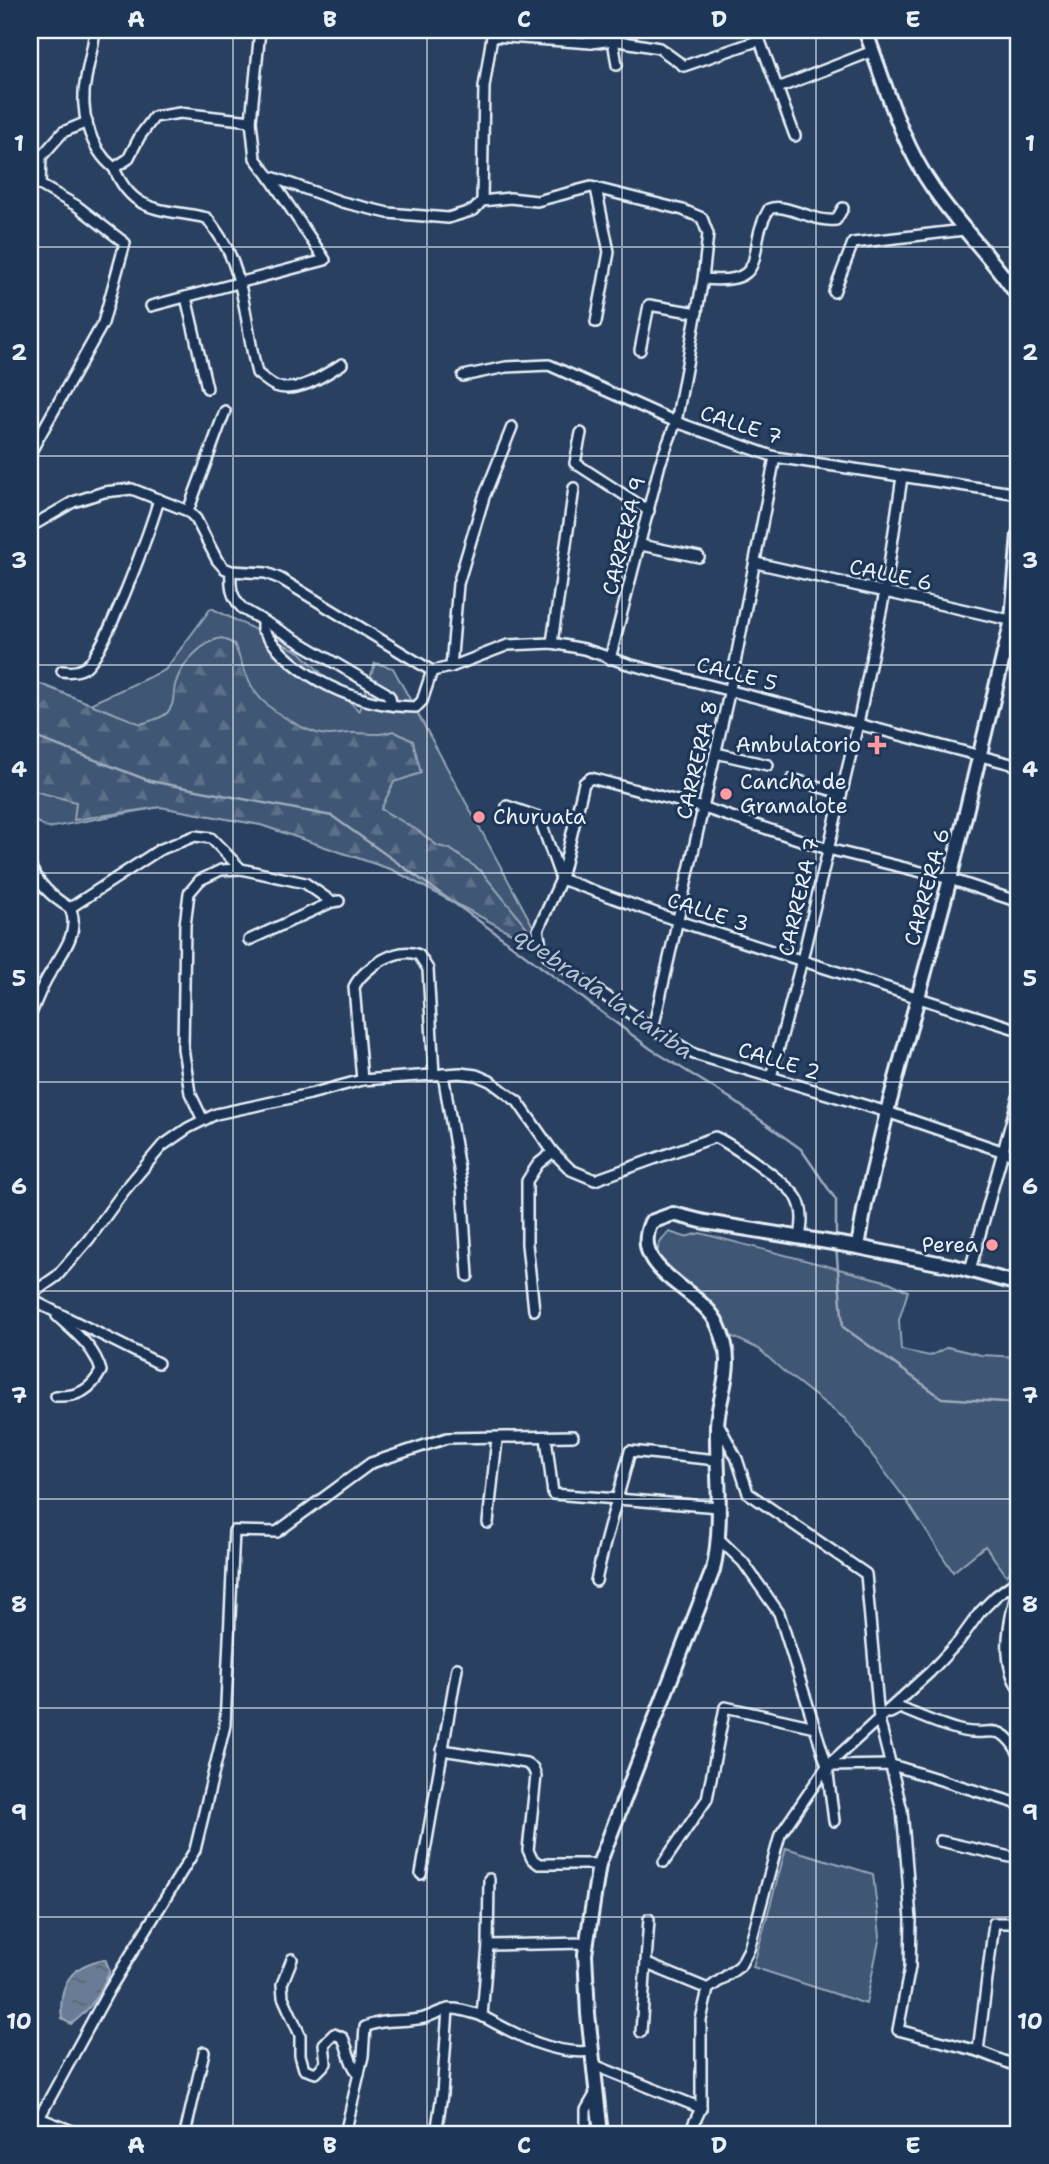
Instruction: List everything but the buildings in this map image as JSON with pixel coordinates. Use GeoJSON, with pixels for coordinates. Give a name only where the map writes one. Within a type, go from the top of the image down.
{"type":"FeatureCollection","features":[{"type":"Feature","properties":{"kind":"main road"},"geometry":{"type":"LineString","coordinates":[[865,30],[896,118],[918,164],[964,230],[1004,274],[1019,298]]}},
{"type":"Feature","properties":{"kind":"main road","name":"CARRERA 6"},"geometry":{"type":"LineString","coordinates":[[858,1247],[887,1112],[1016,621],[1019,534]]}},
{"type":"Feature","properties":{"kind":"main road"},"geometry":{"type":"LineString","coordinates":[[601,2134],[586,1986],[586,1943],[599,1864],[713,1570],[719,1539],[717,1422],[727,1362],[724,1342],[717,1322],[705,1304],[665,1275],[653,1262],[646,1234],[651,1222],[673,1214],[705,1222],[858,1247],[970,1270],[1019,1284]]}},
{"type":"Feature","properties":{"kind":"street"},"geometry":{"type":"LineString","coordinates":[[95,30],[83,101],[90,134],[102,158],[114,168],[118,178],[137,201],[157,210],[207,218],[230,255],[257,373],[275,386],[301,386],[342,364]]}},
{"type":"Feature","properties":{"kind":"street"},"geometry":{"type":"LineString","coordinates":[[151,306],[325,260],[255,158],[251,121],[260,30]]}},
{"type":"Feature","properties":{"kind":"street"},"geometry":{"type":"LineString","coordinates":[[590,30],[591,43]]}},
{"type":"Feature","properties":{"kind":"street"},"geometry":{"type":"LineString","coordinates":[[756,30],[795,136]]}},
{"type":"Feature","properties":{"kind":"street"},"geometry":{"type":"LineString","coordinates":[[269,176],[342,202],[388,213],[448,218],[474,210],[482,201],[484,87],[492,36],[591,43],[613,40],[659,48],[684,66],[760,40]]}},
{"type":"Feature","properties":{"kind":"street"},"geometry":{"type":"LineString","coordinates":[[613,40],[617,65]]}},
{"type":"Feature","properties":{"kind":"street"},"geometry":{"type":"LineString","coordinates":[[778,88],[873,51]]}},
{"type":"Feature","properties":{"kind":"street"},"geometry":{"type":"LineString","coordinates":[[114,168],[128,159],[154,117],[180,113],[251,121]]}},
{"type":"Feature","properties":{"kind":"street"},"geometry":{"type":"LineString","coordinates":[[30,453],[103,323],[125,243],[77,206],[40,185],[41,157],[63,132],[87,122]]}},
{"type":"Feature","properties":{"kind":"street"},"geometry":{"type":"LineString","coordinates":[[482,201],[510,198],[537,201],[596,188],[609,251],[606,279],[596,321]]}},
{"type":"Feature","properties":{"kind":"street","name":"CARRERA 9"},"geometry":{"type":"LineString","coordinates":[[596,188],[683,210],[702,218],[708,234],[703,279],[676,422],[660,464],[610,659]]}},
{"type":"Feature","properties":{"kind":"street"},"geometry":{"type":"LineString","coordinates":[[703,279],[734,281],[746,274],[769,209],[779,206],[824,221],[836,220],[843,208]]}},
{"type":"Feature","properties":{"kind":"street"},"geometry":{"type":"LineString","coordinates":[[834,292],[853,243],[964,230]]}},
{"type":"Feature","properties":{"kind":"street"},"geometry":{"type":"LineString","coordinates":[[186,297],[206,388]]}},
{"type":"Feature","properties":{"kind":"street"},"geometry":{"type":"LineString","coordinates":[[640,350],[649,305],[697,313]]}},
{"type":"Feature","properties":{"kind":"street","name":"CALLE 7"},"geometry":{"type":"LineString","coordinates":[[463,376],[506,367],[549,365],[624,401],[775,457],[1019,494]]}},
{"type":"Feature","properties":{"kind":"street"},"geometry":{"type":"LineString","coordinates":[[188,511],[225,411]]}},
{"type":"Feature","properties":{"kind":"street"},"geometry":{"type":"LineString","coordinates":[[449,667],[458,584],[484,497],[512,427]]}},
{"type":"Feature","properties":{"kind":"street"},"geometry":{"type":"LineString","coordinates":[[581,433],[575,464],[649,511]]}},
{"type":"Feature","properties":{"kind":"street","name":"CARRERA 8"},"geometry":{"type":"LineString","coordinates":[[653,1029],[730,689],[775,457]]}},
{"type":"Feature","properties":{"kind":"street","name":"CARRERA 7"},"geometry":{"type":"LineString","coordinates":[[771,1077],[802,960],[858,724],[885,592],[902,477]]}},
{"type":"Feature","properties":{"kind":"street"},"geometry":{"type":"LineString","coordinates":[[552,643],[574,488]]}},
{"type":"Feature","properties":{"kind":"street"},"geometry":{"type":"LineString","coordinates":[[30,527],[73,502],[104,492],[132,489],[188,511],[196,519],[217,560],[231,571],[256,571],[281,579],[432,671],[419,705],[412,707],[369,701],[345,694],[310,675],[277,649],[261,629],[262,621]]}},
{"type":"Feature","properties":{"kind":"street"},"geometry":{"type":"LineString","coordinates":[[62,671],[74,672],[85,668],[97,652],[124,597],[159,499]]}},
{"type":"Feature","properties":{"kind":"street"},"geometry":{"type":"LineString","coordinates":[[641,545],[699,557]]}},
{"type":"Feature","properties":{"kind":"street","name":"CALLE 6"},"geometry":{"type":"LineString","coordinates":[[756,563],[1016,621]]}},
{"type":"Feature","properties":{"kind":"street"},"geometry":{"type":"LineString","coordinates":[[231,571],[230,589],[243,609],[375,687],[390,697],[391,704]]}},
{"type":"Feature","properties":{"kind":"street","name":"CALLE 5"},"geometry":{"type":"LineString","coordinates":[[432,671],[508,645],[552,643],[584,649],[610,659],[1019,766]]}},
{"type":"Feature","properties":{"kind":"street"},"geometry":{"type":"LineString","coordinates":[[716,753],[768,765]]}},
{"type":"Feature","properties":{"kind":"street"},"geometry":{"type":"LineString","coordinates":[[561,879],[584,783],[591,778],[704,808],[828,849],[950,879],[1019,902]]}},
{"type":"Feature","properties":{"kind":"street"},"geometry":{"type":"LineString","coordinates":[[792,779],[841,793]]}},
{"type":"Feature","properties":{"kind":"street"},"geometry":{"type":"LineString","coordinates":[[507,806],[539,817],[561,879]]}},
{"type":"Feature","properties":{"kind":"street"},"geometry":{"type":"LineString","coordinates":[[70,908],[159,850],[195,836],[211,838],[242,869]]}},
{"type":"Feature","properties":{"kind":"street"},"geometry":{"type":"LineString","coordinates":[[30,866],[35,876],[50,893],[70,908],[74,916],[62,957],[47,979],[30,1016]]}},
{"type":"Feature","properties":{"kind":"street"},"geometry":{"type":"LineString","coordinates":[[203,1120],[190,1093],[183,1048],[185,925],[189,893],[200,880],[221,870],[242,869],[305,883],[336,902],[249,940]]}},
{"type":"Feature","properties":{"kind":"street","name":"CALLE 3"},"geometry":{"type":"LineString","coordinates":[[561,879],[678,921],[1019,1030]]}},
{"type":"Feature","properties":{"kind":"street","name":"CALLE 2"},"geometry":{"type":"LineString","coordinates":[[561,879],[538,930],[541,945],[549,957],[694,1054],[887,1112],[1019,1157]]}},
{"type":"Feature","properties":{"kind":"street"},"geometry":{"type":"LineString","coordinates":[[362,1080],[354,987],[360,978],[399,951],[419,955],[428,969],[438,1074],[462,1186],[468,1276]]}},
{"type":"Feature","properties":{"kind":"street"},"geometry":{"type":"LineString","coordinates":[[158,1363],[30,1297],[57,1276],[81,1249],[162,1146],[216,1114],[362,1080],[438,1074],[476,1075],[505,1090],[518,1102],[553,1152],[571,1170],[595,1180],[715,1137],[732,1144],[797,1197],[803,1215],[800,1238]]}},
{"type":"Feature","properties":{"kind":"street"},"geometry":{"type":"LineString","coordinates":[[970,1270],[1019,1094]]}},
{"type":"Feature","properties":{"kind":"street"},"geometry":{"type":"LineString","coordinates":[[534,1310],[527,1244],[527,1181],[538,1164],[553,1152]]}},
{"type":"Feature","properties":{"kind":"street"},"geometry":{"type":"LineString","coordinates":[[51,1310],[80,1335],[98,1359],[101,1371],[94,1384],[84,1392],[73,1397],[57,1396]]}},
{"type":"Feature","properties":{"kind":"street"},"geometry":{"type":"LineString","coordinates":[[717,1422],[737,1459],[748,1493],[866,1574],[879,1720],[902,1810],[911,1920],[910,1967],[898,2030],[978,2051],[1019,2067]]}},
{"type":"Feature","properties":{"kind":"street"},"geometry":{"type":"LineString","coordinates":[[80,2134],[32,2120],[195,1850],[225,1725],[234,1531],[277,1532],[372,1463],[447,1438],[573,1436]]}},
{"type":"Feature","properties":{"kind":"street"},"geometry":{"type":"LineString","coordinates":[[546,1437],[553,1494],[719,1507]]}},
{"type":"Feature","properties":{"kind":"street"},"geometry":{"type":"LineString","coordinates":[[488,1523],[497,1439]]}},
{"type":"Feature","properties":{"kind":"street"},"geometry":{"type":"LineString","coordinates":[[596,1581],[607,1528],[630,1451],[717,1460]]}},
{"type":"Feature","properties":{"kind":"street"},"geometry":{"type":"LineString","coordinates":[[719,1539],[743,1563],[779,1613],[827,1766],[834,1821]]}},
{"type":"Feature","properties":{"kind":"street"},"geometry":{"type":"LineString","coordinates":[[689,2134],[701,2109],[701,2020],[708,1990],[740,1966],[749,1949],[780,1835],[827,1766],[944,1657],[988,1604],[1019,1581]]}},
{"type":"Feature","properties":{"kind":"street"},"geometry":{"type":"LineString","coordinates":[[1019,1581],[1007,1657],[1019,1689]]}},
{"type":"Feature","properties":{"kind":"street"},"geometry":{"type":"LineString","coordinates":[[421,1874],[457,1668]]}},
{"type":"Feature","properties":{"kind":"street"},"geometry":{"type":"LineString","coordinates":[[664,1862],[707,1799],[725,1707],[815,1727]]}},
{"type":"Feature","properties":{"kind":"street"},"geometry":{"type":"LineString","coordinates":[[879,1720],[900,1708],[965,1731],[991,1730],[1012,1742],[1019,1754]]}},
{"type":"Feature","properties":{"kind":"street"},"geometry":{"type":"LineString","coordinates":[[442,1750],[526,1763],[533,1768],[536,1776],[528,1850],[532,1860],[539,1864],[599,1864]]}},
{"type":"Feature","properties":{"kind":"street"},"geometry":{"type":"LineString","coordinates":[[827,1766],[892,1765],[1019,1804]]}},
{"type":"Feature","properties":{"kind":"street"},"geometry":{"type":"LineString","coordinates":[[940,1841],[1019,1859]]}},
{"type":"Feature","properties":{"kind":"street"},"geometry":{"type":"LineString","coordinates":[[482,2016],[488,1945],[489,1879]]}},
{"type":"Feature","properties":{"kind":"street"},"geometry":{"type":"LineString","coordinates":[[641,2032],[649,1919]]}},
{"type":"Feature","properties":{"kind":"street"},"geometry":{"type":"LineString","coordinates":[[978,2051],[994,1923],[1019,1923]]}},
{"type":"Feature","properties":{"kind":"street"},"geometry":{"type":"LineString","coordinates":[[488,1945],[586,1943]]}},
{"type":"Feature","properties":{"kind":"street"},"geometry":{"type":"LineString","coordinates":[[292,1959],[282,1984],[283,1997],[300,2035],[300,2055],[304,2068],[316,2073],[326,2063],[324,2044],[334,2035],[343,2038],[348,2048],[350,2064],[359,2074]]}},
{"type":"Feature","properties":{"kind":"street"},"geometry":{"type":"LineString","coordinates":[[647,1964],[708,1990]]}},
{"type":"Feature","properties":{"kind":"street"},"geometry":{"type":"LineString","coordinates":[[345,2134],[359,2074],[365,2027],[378,2021],[398,2022],[424,2018],[448,2009],[461,2010],[482,2016],[522,2038],[577,2053],[592,2051]]}},
{"type":"Feature","properties":{"kind":"street"},"geometry":{"type":"LineString","coordinates":[[436,2134],[442,2094],[448,2009]]}},
{"type":"Feature","properties":{"kind":"street"},"geometry":{"type":"LineString","coordinates":[[185,2134],[204,2052]]}},
{"type":"Feature","properties":{"kind":"street"},"geometry":{"type":"LineString","coordinates":[[594,2065],[701,2109]]}},
{"type":"Feature","properties":{"kind":"street"},"geometry":{"type":"LineString","coordinates":[[586,2134],[586,2110],[597,2091]]}},
{"type":"Feature","properties":{"kind":"green space"},"geometry":{"type":"Polygon","coordinates":[[[211,608],[300,652],[359,711],[375,663],[393,668],[547,952],[393,870],[261,825],[160,807],[48,828],[30,818],[30,680],[90,704],[165,670],[211,608]]]}},
{"type":"Feature","properties":{"kind":"green space"},"geometry":{"type":"Polygon","coordinates":[[[222,638],[234,644],[249,681],[262,700],[300,726],[329,735],[382,734],[393,731],[413,741],[421,773],[394,782],[381,809],[438,846],[450,849],[481,871],[547,952],[393,870],[261,825],[160,807],[74,820],[76,802],[30,790],[30,680],[141,724],[170,710],[176,682],[188,661],[208,643],[222,638]]]}},
{"type":"Feature","properties":{"kind":"green space"},"geometry":{"type":"Polygon","coordinates":[[[669,1232],[685,1237],[700,1233],[889,1282],[908,1291],[899,1320],[901,1350],[930,1356],[948,1347],[981,1355],[1019,1357],[1019,1557],[1007,1576],[985,1546],[953,1572],[906,1500],[845,1419],[759,1349],[731,1336],[709,1302],[658,1261],[659,1245],[669,1232]]]}},
{"type":"Feature","properties":{"kind":"green space"},"geometry":{"type":"Polygon","coordinates":[[[786,1848],[873,1874],[880,1936],[866,2004],[753,1967],[786,1848]]]}},
{"type":"Feature","properties":{"kind":"water"},"geometry":{"type":"Polygon","coordinates":[[[105,1959],[110,1971],[94,2000],[71,2024],[62,2019],[62,1996],[69,1978],[83,1966],[105,1959]]]}},
{"type":"Feature","properties":{"kind":"waterway","name":"quebrada la tariba"},"geometry":{"type":"LineString","coordinates":[[30,735],[150,781],[332,816],[651,1049],[730,1098],[801,1149],[836,1200],[836,1240]]}},
{"type":"Feature","properties":{"kind":"waterway","name":"quebrada la tariba"},"geometry":{"type":"LineString","coordinates":[[836,1246],[843,1327],[942,1398],[1019,1403]]}},
{"type":"Feature","properties":{"kind":"place","name":"Ambulatorio"},"geometry":{"type":"Point","coordinates":[877,745]}},
{"type":"Feature","properties":{"kind":"place","name":"Cancha de Gramalote"},"geometry":{"type":"Point","coordinates":[726,794]}},
{"type":"Feature","properties":{"kind":"place","name":"Churuata"},"geometry":{"type":"Point","coordinates":[479,817]}},
{"type":"Feature","properties":{"kind":"place","name":"Perea"},"geometry":{"type":"Point","coordinates":[992,1245]}}]}
